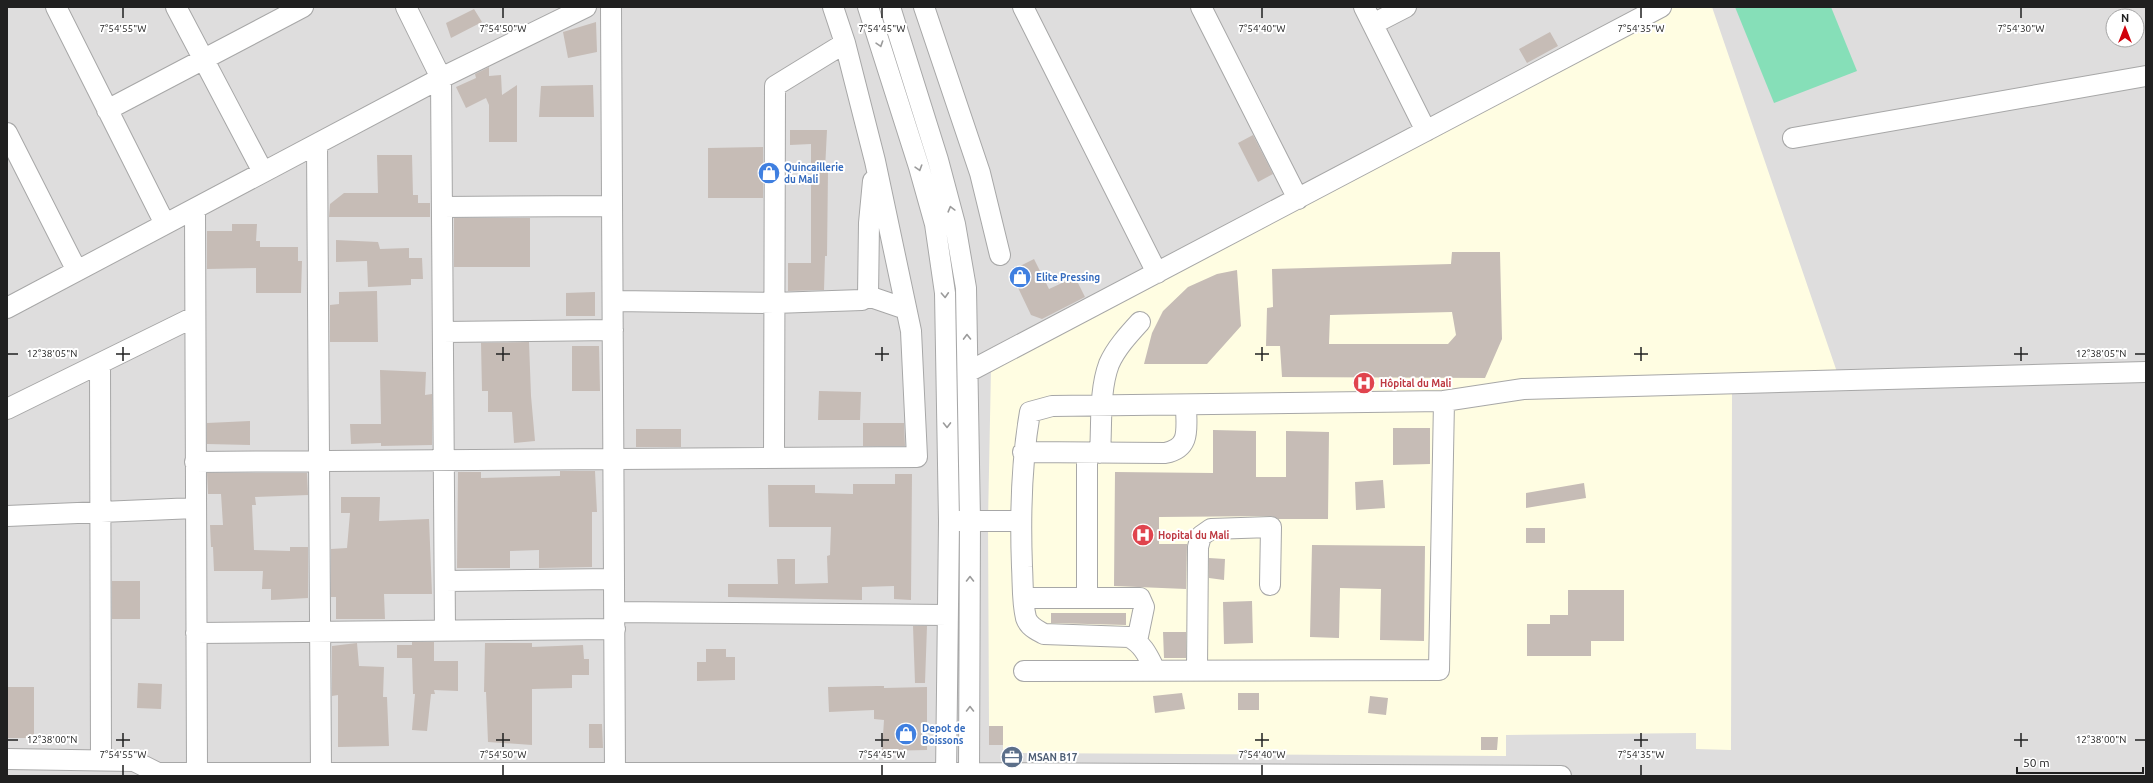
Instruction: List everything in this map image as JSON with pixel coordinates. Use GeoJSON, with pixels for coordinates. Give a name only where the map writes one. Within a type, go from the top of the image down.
{"type":"FeatureCollection","features":[{"type":"Feature","properties":{"kind":"street"},"geometry":{"type":"LineString","coordinates":[[56,7],[165,224]]}},
{"type":"Feature","properties":{"kind":"street"},"geometry":{"type":"LineString","coordinates":[[176,7],[264,172]]}},
{"type":"Feature","properties":{"kind":"street"},"geometry":{"type":"LineString","coordinates":[[108,110],[303,7]]}},
{"type":"Feature","properties":{"kind":"street"},"geometry":{"type":"LineString","coordinates":[[406,7],[441,78],[445,630]]}},
{"type":"Feature","properties":{"kind":"street"},"geometry":{"type":"LineString","coordinates":[[7,308],[441,78],[586,7]]}},
{"type":"Feature","properties":{"kind":"street"},"geometry":{"type":"LineString","coordinates":[[611,7],[615,773]]}},
{"type":"Feature","properties":{"kind":"street"},"geometry":{"type":"LineString","coordinates":[[195,462],[917,457],[911,331],[875,161],[845,43],[833,7]]}},
{"type":"Feature","properties":{"kind":"street"},"geometry":{"type":"LineString","coordinates":[[868,7],[919,167],[935,224],[945,293],[949,521],[946,774]]}},
{"type":"Feature","properties":{"kind":"street"},"geometry":{"type":"LineString","coordinates":[[890,7],[938,160],[955,224],[966,288],[970,521],[970,774]]}},
{"type":"Feature","properties":{"kind":"street"},"geometry":{"type":"LineString","coordinates":[[924,7],[980,173],[1000,254]]}},
{"type":"Feature","properties":{"kind":"street"},"geometry":{"type":"LineString","coordinates":[[1023,7],[1157,273]]}},
{"type":"Feature","properties":{"kind":"street"},"geometry":{"type":"LineString","coordinates":[[1201,7],[1298,199]]}},
{"type":"Feature","properties":{"kind":"street"},"geometry":{"type":"LineString","coordinates":[[1406,7],[1368,16],[1426,131]]}},
{"type":"Feature","properties":{"kind":"street"},"geometry":{"type":"LineString","coordinates":[[968,372],[1661,7]]}},
{"type":"Feature","properties":{"kind":"street"},"geometry":{"type":"LineString","coordinates":[[774,458],[775,86],[845,43]]}},
{"type":"Feature","properties":{"kind":"street"},"geometry":{"type":"LineString","coordinates":[[1793,138],[2146,76]]}},
{"type":"Feature","properties":{"kind":"street"},"geometry":{"type":"LineString","coordinates":[[7,133],[77,271]]}},
{"type":"Feature","properties":{"kind":"street"},"geometry":{"type":"LineString","coordinates":[[317,144],[321,773]]}},
{"type":"Feature","properties":{"kind":"street"},"geometry":{"type":"LineString","coordinates":[[868,296],[869,223],[875,161]]}},
{"type":"Feature","properties":{"kind":"street"},"geometry":{"type":"LineString","coordinates":[[442,207],[612,206]]}},
{"type":"Feature","properties":{"kind":"street"},"geometry":{"type":"LineString","coordinates":[[195,209],[194,317],[197,773]]}},
{"type":"Feature","properties":{"kind":"street"},"geometry":{"type":"LineString","coordinates":[[613,301],[774,304],[862,300],[868,296]]}},
{"type":"Feature","properties":{"kind":"street"},"geometry":{"type":"LineString","coordinates":[[868,296],[906,309]]}},
{"type":"Feature","properties":{"kind":"street"},"geometry":{"type":"LineString","coordinates":[[7,409],[194,317]]}},
{"type":"Feature","properties":{"kind":"street"},"geometry":{"type":"LineString","coordinates":[[1087,598],[1094,453],[1109,364],[1124,340],[1140,322]]}},
{"type":"Feature","properties":{"kind":"street"},"geometry":{"type":"LineString","coordinates":[[443,332],[613,330]]}},
{"type":"Feature","properties":{"kind":"street"},"geometry":{"type":"LineString","coordinates":[[100,364],[99,512],[101,760]]}},
{"type":"Feature","properties":{"kind":"street"},"geometry":{"type":"LineString","coordinates":[[1155,670],[1146,650],[1137,641],[1129,636],[1044,634],[1033,628],[1027,620],[1024,598],[1020,521],[1023,452],[1030,412],[1040,408],[1052,406],[1444,401],[1523,389],[2146,372]]}},
{"type":"Feature","properties":{"kind":"street"},"geometry":{"type":"LineString","coordinates":[[1024,671],[1439,670],[1444,401]]}},
{"type":"Feature","properties":{"kind":"street"},"geometry":{"type":"LineString","coordinates":[[1023,452],[1165,454],[1177,451],[1185,441],[1186,405]]}},
{"type":"Feature","properties":{"kind":"street"},"geometry":{"type":"LineString","coordinates":[[7,516],[195,508]]}},
{"type":"Feature","properties":{"kind":"street"},"geometry":{"type":"LineString","coordinates":[[949,521],[1020,521]]}},
{"type":"Feature","properties":{"kind":"street"},"geometry":{"type":"LineString","coordinates":[[1197,670],[1198,547],[1201,536],[1211,529],[1272,527],[1270,585]]}},
{"type":"Feature","properties":{"kind":"street"},"geometry":{"type":"LineString","coordinates":[[445,581],[614,579]]}},
{"type":"Feature","properties":{"kind":"street"},"geometry":{"type":"LineString","coordinates":[[1024,598],[1140,598],[1144,607],[1137,641]]}},
{"type":"Feature","properties":{"kind":"street"},"geometry":{"type":"LineString","coordinates":[[196,633],[445,630],[615,620],[948,615]]}},
{"type":"Feature","properties":{"kind":"street"},"geometry":{"type":"LineString","coordinates":[[7,759],[134,761],[158,775],[197,773],[491,775],[615,773],[1561,776]]}},
{"type":"Feature","properties":{"kind":"shaded area"},"geometry":{"type":"Polygon","coordinates":[[[7,7],[2146,7],[2146,776],[7,776],[7,7]]]}},
{"type":"Feature","properties":{"kind":"shaded area","name":"Hôpital du Mali"},"geometry":{"type":"Polygon","coordinates":[[[1672,7],[1712,7],[1837,372],[1738,377],[1738,393],[1732,394],[1731,750],[1696,749],[1696,733],[1506,735],[1506,756],[1003,753],[1003,726],[989,726],[988,522],[991,368],[1188,266],[1672,7]]]}},
{"type":"Feature","properties":{"kind":"green space"},"geometry":{"type":"Polygon","coordinates":[[[1735,7],[1831,7],[1857,71],[1774,103],[1735,7]]]}},
{"type":"Feature","properties":{"kind":"building"},"geometry":{"type":"Polygon","coordinates":[[[474,9],[482,22],[451,38],[446,23],[474,9]]]}},
{"type":"Feature","properties":{"kind":"building"},"geometry":{"type":"Polygon","coordinates":[[[596,22],[597,52],[568,58],[563,32],[596,22]]]}},
{"type":"Feature","properties":{"kind":"building"},"geometry":{"type":"Polygon","coordinates":[[[1550,32],[1558,46],[1527,63],[1519,49],[1550,32]]]}},
{"type":"Feature","properties":{"kind":"building"},"geometry":{"type":"Polygon","coordinates":[[[489,67],[489,76],[501,75],[502,95],[517,85],[517,142],[489,142],[489,105],[486,98],[466,108],[456,87],[476,78],[475,74],[489,67]]]}},
{"type":"Feature","properties":{"kind":"building"},"geometry":{"type":"Polygon","coordinates":[[[593,85],[594,117],[539,117],[541,86],[593,85]]]}},
{"type":"Feature","properties":{"kind":"building"},"geometry":{"type":"Polygon","coordinates":[[[790,130],[827,130],[825,170],[828,170],[827,256],[825,256],[824,290],[788,291],[788,263],[811,263],[811,144],[790,145],[790,130]]]}},
{"type":"Feature","properties":{"kind":"building"},"geometry":{"type":"Polygon","coordinates":[[[1253,135],[1273,174],[1258,182],[1238,143],[1253,135]]]}},
{"type":"Feature","properties":{"kind":"building"},"geometry":{"type":"Polygon","coordinates":[[[763,147],[763,198],[708,198],[708,148],[763,147]]]}},
{"type":"Feature","properties":{"kind":"building"},"geometry":{"type":"Polygon","coordinates":[[[377,155],[412,155],[413,195],[418,195],[418,203],[430,203],[430,217],[329,217],[330,204],[344,193],[378,193],[377,155]]]}},
{"type":"Feature","properties":{"kind":"building"},"geometry":{"type":"Polygon","coordinates":[[[454,218],[530,218],[530,267],[454,267],[454,218]]]}},
{"type":"Feature","properties":{"kind":"building"},"geometry":{"type":"Polygon","coordinates":[[[232,224],[257,224],[256,241],[260,241],[260,247],[298,247],[298,261],[302,261],[301,293],[256,293],[256,268],[207,269],[207,231],[232,231],[232,224]]]}},
{"type":"Feature","properties":{"kind":"building"},"geometry":{"type":"Polygon","coordinates":[[[336,240],[378,242],[380,249],[409,248],[409,258],[422,258],[423,279],[411,279],[411,285],[368,287],[367,261],[336,262],[336,240]]]}},
{"type":"Feature","properties":{"kind":"building"},"geometry":{"type":"Polygon","coordinates":[[[1452,252],[1500,252],[1502,339],[1485,378],[1282,377],[1280,346],[1266,346],[1267,308],[1273,307],[1272,269],[1451,264],[1452,252]],[[1452,312],[1330,315],[1329,344],[1448,344],[1456,335],[1452,312]]]}},
{"type":"Feature","properties":{"kind":"building"},"geometry":{"type":"Polygon","coordinates":[[[1034,259],[1049,289],[1075,277],[1085,297],[1042,319],[1031,315],[1010,271],[1034,259]]]}},
{"type":"Feature","properties":{"kind":"building"},"geometry":{"type":"Polygon","coordinates":[[[1237,270],[1241,326],[1207,364],[1144,364],[1152,333],[1163,311],[1188,287],[1217,274],[1237,270]]]}},
{"type":"Feature","properties":{"kind":"building"},"geometry":{"type":"Polygon","coordinates":[[[377,291],[378,342],[330,342],[330,305],[339,304],[339,292],[377,291]]]}},
{"type":"Feature","properties":{"kind":"building"},"geometry":{"type":"Polygon","coordinates":[[[595,292],[595,316],[566,316],[566,293],[595,292]]]}},
{"type":"Feature","properties":{"kind":"building"},"geometry":{"type":"Polygon","coordinates":[[[529,342],[531,396],[535,441],[514,443],[512,412],[488,412],[488,391],[482,391],[481,343],[529,342]]]}},
{"type":"Feature","properties":{"kind":"building"},"geometry":{"type":"Polygon","coordinates":[[[572,346],[599,346],[600,391],[572,391],[572,346]]]}},
{"type":"Feature","properties":{"kind":"building"},"geometry":{"type":"Polygon","coordinates":[[[380,370],[426,372],[425,395],[432,394],[432,445],[381,446],[381,443],[351,444],[350,424],[381,424],[380,370]]]}},
{"type":"Feature","properties":{"kind":"building"},"geometry":{"type":"Polygon","coordinates":[[[819,391],[861,392],[860,420],[818,420],[819,391]]]}},
{"type":"Feature","properties":{"kind":"building"},"geometry":{"type":"Polygon","coordinates":[[[250,421],[250,445],[207,444],[207,423],[250,421]]]}},
{"type":"Feature","properties":{"kind":"building"},"geometry":{"type":"Polygon","coordinates":[[[863,423],[904,423],[905,446],[863,446],[863,423]]]}},
{"type":"Feature","properties":{"kind":"building"},"geometry":{"type":"Polygon","coordinates":[[[1393,428],[1430,428],[1430,464],[1393,465],[1393,428]]]}},
{"type":"Feature","properties":{"kind":"building"},"geometry":{"type":"Polygon","coordinates":[[[636,429],[681,429],[681,447],[636,447],[636,429]]]}},
{"type":"Feature","properties":{"kind":"building"},"geometry":{"type":"Polygon","coordinates":[[[1213,430],[1256,431],[1256,477],[1286,477],[1286,431],[1329,432],[1328,519],[1278,519],[1271,516],[1159,517],[1159,544],[1187,544],[1186,589],[1114,586],[1115,472],[1213,473],[1213,430]]]}},
{"type":"Feature","properties":{"kind":"building"},"geometry":{"type":"Polygon","coordinates":[[[560,471],[595,471],[597,512],[592,512],[592,567],[539,568],[539,550],[510,551],[510,568],[457,568],[458,472],[481,472],[481,478],[560,476],[560,471]]]}},
{"type":"Feature","properties":{"kind":"building"},"geometry":{"type":"Polygon","coordinates":[[[207,473],[307,473],[308,495],[255,497],[256,505],[252,505],[254,550],[290,551],[290,547],[308,547],[308,598],[271,600],[271,589],[262,589],[263,571],[214,571],[210,525],[223,525],[221,494],[208,494],[207,473]]]}},
{"type":"Feature","properties":{"kind":"building"},"geometry":{"type":"Polygon","coordinates":[[[895,474],[912,474],[911,600],[894,599],[894,586],[862,587],[862,600],[728,597],[728,584],[778,584],[777,559],[795,559],[795,584],[828,583],[827,556],[830,555],[831,527],[769,527],[768,485],[815,485],[815,493],[853,494],[853,484],[895,484],[895,474]]]}},
{"type":"Feature","properties":{"kind":"building"},"geometry":{"type":"Polygon","coordinates":[[[1383,480],[1385,508],[1356,510],[1355,482],[1383,480]]]}},
{"type":"Feature","properties":{"kind":"building"},"geometry":{"type":"Polygon","coordinates":[[[1584,483],[1586,498],[1526,508],[1526,493],[1584,483]]]}},
{"type":"Feature","properties":{"kind":"building"},"geometry":{"type":"Polygon","coordinates":[[[341,497],[380,497],[379,521],[429,519],[432,594],[384,594],[385,619],[336,619],[336,597],[331,597],[331,549],[347,548],[350,513],[341,513],[341,497]]]}},
{"type":"Feature","properties":{"kind":"building"},"geometry":{"type":"Polygon","coordinates":[[[1526,528],[1545,528],[1545,543],[1526,543],[1526,528]]]}},
{"type":"Feature","properties":{"kind":"building"},"geometry":{"type":"Polygon","coordinates":[[[1312,545],[1425,546],[1424,641],[1380,640],[1381,589],[1340,588],[1339,638],[1310,637],[1312,545]]]}},
{"type":"Feature","properties":{"kind":"building"},"geometry":{"type":"Polygon","coordinates":[[[1209,558],[1225,559],[1224,580],[1209,578],[1209,558]]]}},
{"type":"Feature","properties":{"kind":"building"},"geometry":{"type":"Polygon","coordinates":[[[112,581],[140,581],[140,619],[112,619],[112,581]]]}},
{"type":"Feature","properties":{"kind":"building"},"geometry":{"type":"Polygon","coordinates":[[[1568,590],[1624,590],[1624,641],[1591,641],[1591,656],[1527,656],[1527,624],[1550,624],[1550,615],[1568,615],[1568,590]]]}},
{"type":"Feature","properties":{"kind":"building"},"geometry":{"type":"Polygon","coordinates":[[[1252,601],[1253,643],[1224,644],[1223,602],[1252,601]]]}},
{"type":"Feature","properties":{"kind":"building"},"geometry":{"type":"Polygon","coordinates":[[[1051,613],[1126,613],[1126,625],[1051,623],[1051,613]]]}},
{"type":"Feature","properties":{"kind":"building"},"geometry":{"type":"Polygon","coordinates":[[[913,626],[927,626],[925,683],[915,683],[913,626]]]}},
{"type":"Feature","properties":{"kind":"building"},"geometry":{"type":"Polygon","coordinates":[[[1163,632],[1186,632],[1186,658],[1164,658],[1163,632]]]}},
{"type":"Feature","properties":{"kind":"building"},"geometry":{"type":"Polygon","coordinates":[[[412,642],[434,642],[434,661],[458,661],[458,691],[434,690],[435,694],[431,694],[427,731],[412,730],[415,694],[413,694],[412,658],[397,658],[397,645],[412,645],[412,642]]]}},
{"type":"Feature","properties":{"kind":"building"},"geometry":{"type":"Polygon","coordinates":[[[357,643],[359,666],[384,667],[383,697],[387,697],[389,746],[338,747],[338,695],[332,696],[332,646],[357,643]]]}},
{"type":"Feature","properties":{"kind":"building"},"geometry":{"type":"Polygon","coordinates":[[[485,643],[532,643],[532,647],[583,645],[584,659],[589,659],[589,675],[572,675],[572,688],[532,689],[532,745],[488,742],[486,692],[484,692],[485,643]]]}},
{"type":"Feature","properties":{"kind":"building"},"geometry":{"type":"Polygon","coordinates":[[[706,649],[726,649],[726,657],[735,657],[735,680],[697,681],[697,662],[706,662],[706,649]]]}},
{"type":"Feature","properties":{"kind":"building"},"geometry":{"type":"Polygon","coordinates":[[[138,683],[162,684],[161,709],[137,708],[138,683]]]}},
{"type":"Feature","properties":{"kind":"building"},"geometry":{"type":"Polygon","coordinates":[[[884,686],[884,688],[927,687],[927,750],[882,751],[884,720],[874,719],[874,710],[829,712],[828,687],[884,686]]]}},
{"type":"Feature","properties":{"kind":"building"},"geometry":{"type":"Polygon","coordinates":[[[7,687],[34,687],[34,738],[7,738],[7,687]]]}},
{"type":"Feature","properties":{"kind":"building"},"geometry":{"type":"Polygon","coordinates":[[[1182,693],[1185,709],[1155,713],[1153,696],[1182,693]]]}},
{"type":"Feature","properties":{"kind":"building"},"geometry":{"type":"Polygon","coordinates":[[[1238,693],[1259,693],[1259,710],[1238,710],[1238,693]]]}},
{"type":"Feature","properties":{"kind":"building"},"geometry":{"type":"Polygon","coordinates":[[[1370,696],[1388,698],[1386,715],[1368,713],[1370,696]]]}},
{"type":"Feature","properties":{"kind":"building"},"geometry":{"type":"Polygon","coordinates":[[[589,724],[602,724],[603,748],[589,748],[589,724]]]}},
{"type":"Feature","properties":{"kind":"building"},"geometry":{"type":"Polygon","coordinates":[[[989,726],[1003,726],[1003,745],[989,745],[989,726]]]}},
{"type":"Feature","properties":{"kind":"building"},"geometry":{"type":"Polygon","coordinates":[[[1481,737],[1498,737],[1497,750],[1481,750],[1481,737]]]}},
{"type":"Feature","properties":{"kind":"place","name":"Quincaillerie du Mali"},"geometry":{"type":"Point","coordinates":[769,173]}},
{"type":"Feature","properties":{"kind":"place","name":"Elite Pressing"},"geometry":{"type":"Point","coordinates":[1020,277]}},
{"type":"Feature","properties":{"kind":"place","name":"Hôpital du Mali"},"geometry":{"type":"Point","coordinates":[1364,383]}},
{"type":"Feature","properties":{"kind":"place","name":"Hopital du Mali"},"geometry":{"type":"Point","coordinates":[1143,535]}},
{"type":"Feature","properties":{"kind":"place","name":"Depot de Boissons"},"geometry":{"type":"Point","coordinates":[906,734]}},
{"type":"Feature","properties":{"kind":"place","name":"MSAN B17"},"geometry":{"type":"Point","coordinates":[1012,757]}}]}
